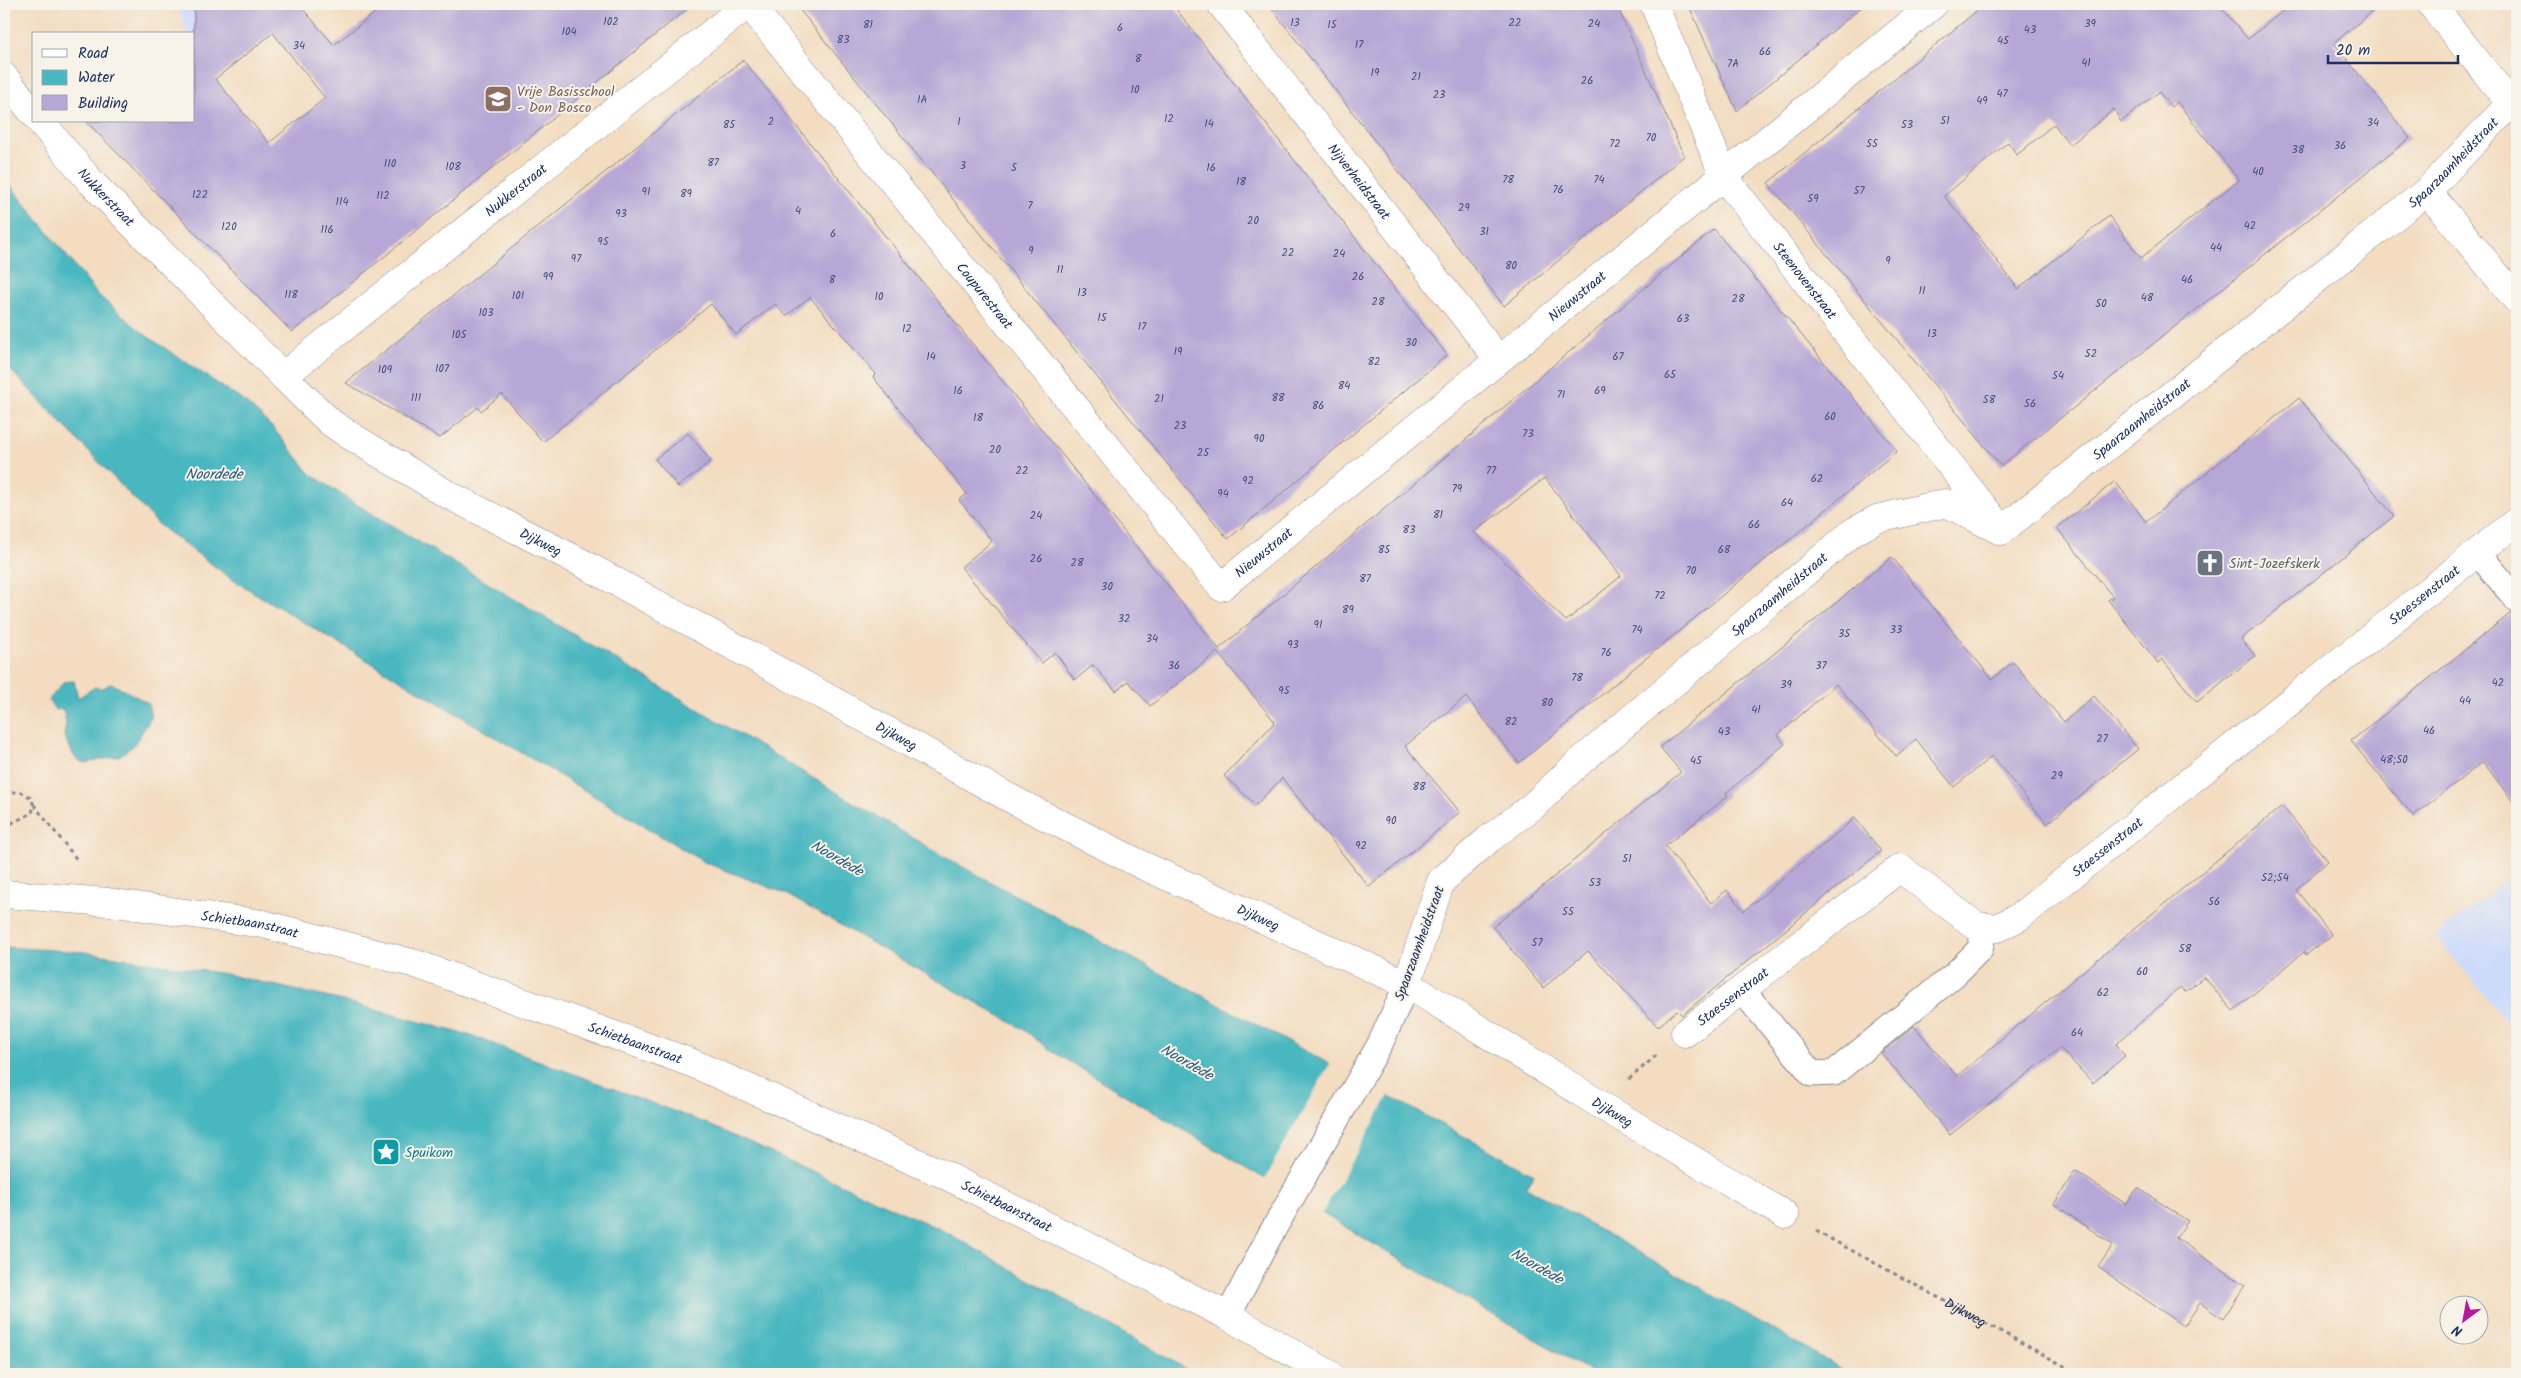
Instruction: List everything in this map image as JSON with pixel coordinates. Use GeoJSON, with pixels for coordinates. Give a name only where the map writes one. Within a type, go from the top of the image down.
{"type":"FeatureCollection","features":[{"type":"Feature","properties":{"kind":"street","name":"Nukkerstraat"},"geometry":{"type":"LineString","coordinates":[[283,376],[748,4]]}},
{"type":"Feature","properties":{"kind":"street","name":"Coupurestraat"},"geometry":{"type":"LineString","coordinates":[[748,4],[1221,587]]}},
{"type":"Feature","properties":{"kind":"street","name":"Nijverheidstraat"},"geometry":{"type":"LineString","coordinates":[[1221,4],[1498,359]]}},
{"type":"Feature","properties":{"kind":"street","name":"Steenovenstraat"},"geometry":{"type":"LineString","coordinates":[[1654,4],[1724,177],[2001,530]]}},
{"type":"Feature","properties":{"kind":"street","name":"Nieuwstraat"},"geometry":{"type":"LineString","coordinates":[[1221,587],[1934,4]]}},
{"type":"Feature","properties":{"kind":"street"},"geometry":{"type":"LineString","coordinates":[[2431,4],[2514,100]]}},
{"type":"Feature","properties":{"kind":"street"},"geometry":{"type":"LineString","coordinates":[[4,77],[32,112]]}},
{"type":"Feature","properties":{"kind":"street","name":"Spaarzaamheidstraat"},"geometry":{"type":"LineString","coordinates":[[1407,984],[1441,881],[1489,839],[1533,806],[1575,766],[1853,532],[1877,519],[1946,503],[2001,530],[2427,191],[2514,100]]}},
{"type":"Feature","properties":{"kind":"street","name":"Nukkerstraat"},"geometry":{"type":"LineString","coordinates":[[41,122],[91,182],[330,422],[426,482]]}},
{"type":"Feature","properties":{"kind":"street"},"geometry":{"type":"LineString","coordinates":[[2427,191],[2517,300]]}},
{"type":"Feature","properties":{"kind":"street","name":"Dijkweg"},"geometry":{"type":"LineString","coordinates":[[426,482],[592,568],[1026,806],[1144,866],[1407,984],[1604,1107],[1785,1215]]}},
{"type":"Feature","properties":{"kind":"street","name":"Staessenstraat"},"geometry":{"type":"LineString","coordinates":[[1685,1033],[1900,868],[1976,926],[1997,928],[2019,917],[2517,521]]}},
{"type":"Feature","properties":{"kind":"street","name":"Schietbaanstraat"},"geometry":{"type":"LineString","coordinates":[[4,894],[108,902],[264,924],[416,964],[692,1063],[943,1174],[1228,1316],[1329,1374]]}},
{"type":"Feature","properties":{"kind":"lane"},"geometry":{"type":"LineString","coordinates":[[2477,552],[2517,600]]}},
{"type":"Feature","properties":{"kind":"lane"},"geometry":{"type":"LineString","coordinates":[[1741,989],[1812,1074],[1834,1073],[1954,975],[1980,949],[1985,927]]}},
{"type":"Feature","properties":{"kind":"lane","name":"Spaarzaamheidstraat"},"geometry":{"type":"LineString","coordinates":[[1228,1316],[1269,1237],[1380,1044],[1407,984]]}},
{"type":"Feature","properties":{"kind":"path"},"geometry":{"type":"LineString","coordinates":[[4,793],[21,792],[30,796],[34,805],[108,902]]}},
{"type":"Feature","properties":{"kind":"path"},"geometry":{"type":"LineString","coordinates":[[4,827],[32,813],[34,805]]}},
{"type":"Feature","properties":{"kind":"path"},"geometry":{"type":"LineString","coordinates":[[1604,1107],[1631,1076],[1685,1033]]}},
{"type":"Feature","properties":{"kind":"path","name":"Dijkweg"},"geometry":{"type":"LineString","coordinates":[[1785,1215],[1901,1276],[2079,1374]]}},
{"type":"Feature","properties":{"kind":"shaded area"},"geometry":{"type":"Polygon","coordinates":[[[177,4],[245,4],[195,43],[195,32],[186,32],[177,4]]]}},
{"type":"Feature","properties":{"kind":"shaded area"},"geometry":{"type":"Polygon","coordinates":[[[2517,871],[2517,1034],[2435,936],[2517,871]]]}},
{"type":"Feature","properties":{"kind":"water","name":"Noordede"},"geometry":{"type":"Polygon","coordinates":[[[4,177],[97,294],[144,334],[245,402],[272,427],[311,474],[354,503],[948,859],[1534,1174],[1526,1187],[1850,1374],[1595,1374],[1442,1285],[1050,1050],[1023,1029],[784,893],[704,862],[233,580],[160,526],[4,363],[4,177]]]}},
{"type":"Feature","properties":{"kind":"water"},"geometry":{"type":"Polygon","coordinates":[[[74,681],[78,698],[95,687],[102,689],[111,683],[148,703],[151,718],[133,746],[119,756],[84,763],[75,758],[64,736],[66,723],[63,709],[55,710],[49,700],[64,682],[74,681]]]}},
{"type":"Feature","properties":{"kind":"water","name":"Spuikom"},"geometry":{"type":"Polygon","coordinates":[[[4,947],[84,952],[225,974],[343,1001],[475,1037],[705,1123],[946,1232],[1195,1374],[4,1374],[4,947]]]}},
{"type":"Feature","properties":{"kind":"pier"},"geometry":{"type":"Polygon","coordinates":[[[1331,1062],[1390,1094],[1321,1215],[1263,1181],[1331,1062]]]}},
{"type":"Feature","properties":{"kind":"building"},"geometry":{"type":"Polygon","coordinates":[[[194,4],[310,4],[303,9],[334,45],[386,4],[693,4],[292,332],[87,122],[195,122],[194,4]],[[273,33],[215,79],[269,143],[325,98],[273,33]]]}},
{"type":"Feature","properties":{"kind":"building"},"geometry":{"type":"Polygon","coordinates":[[[795,4],[1172,4],[1447,355],[1228,539],[795,4]]]}},
{"type":"Feature","properties":{"kind":"building"},"geometry":{"type":"Polygon","coordinates":[[[1268,4],[1616,4],[1684,156],[1504,306],[1268,4]]]}},
{"type":"Feature","properties":{"kind":"building"},"geometry":{"type":"Polygon","coordinates":[[[1688,4],[1865,4],[1737,111],[1688,4]]]}},
{"type":"Feature","properties":{"kind":"building"},"geometry":{"type":"Polygon","coordinates":[[[1985,4],[2218,4],[2248,39],[2291,4],[2381,4],[2334,43],[2410,138],[2001,466],[1768,183],[1985,4]],[[2159,92],[2121,122],[2114,109],[2070,145],[2054,124],[2017,155],[2008,142],[1944,196],[1979,237],[2018,289],[2109,216],[2141,258],[2239,180],[2177,102],[2171,107],[2159,92]]]}},
{"type":"Feature","properties":{"kind":"building"},"geometry":{"type":"Polygon","coordinates":[[[743,60],[1219,649],[1714,229],[1897,451],[1519,763],[1466,697],[1405,746],[1460,812],[1369,887],[1282,778],[1256,805],[1224,776],[1275,722],[1217,652],[1150,706],[1128,681],[1116,691],[1093,665],[1075,680],[1055,652],[1042,663],[961,567],[992,541],[959,500],[967,494],[873,377],[876,374],[810,297],[786,316],[775,304],[736,335],[711,304],[543,442],[502,394],[481,411],[478,407],[440,438],[346,383],[743,60]],[[1545,478],[1474,532],[1566,621],[1621,576],[1545,478]]]}},
{"type":"Feature","properties":{"kind":"building","name":"Sint-Jozefskerk"},"geometry":{"type":"Polygon","coordinates":[[[2299,398],[2394,516],[2241,639],[2255,656],[2197,702],[2162,659],[2158,663],[2108,600],[2113,597],[2057,528],[2115,481],[2146,522],[2299,398]]]}},
{"type":"Feature","properties":{"kind":"building"},"geometry":{"type":"Polygon","coordinates":[[[688,433],[711,461],[678,487],[655,459],[688,433]]]}},
{"type":"Feature","properties":{"kind":"building"},"geometry":{"type":"Polygon","coordinates":[[[1892,557],[1992,679],[2013,662],[2064,722],[2094,696],[2138,749],[2047,824],[1992,756],[1954,787],[1916,739],[1896,756],[1836,684],[1778,735],[1785,744],[1726,793],[1728,796],[1665,846],[1711,903],[1727,890],[1744,911],[1855,818],[1881,851],[1682,1015],[1677,1010],[1658,1027],[1588,951],[1543,988],[1493,927],[1681,772],[1660,747],[1892,557]]]}},
{"type":"Feature","properties":{"kind":"building"},"geometry":{"type":"Polygon","coordinates":[[[2511,613],[2517,614],[2517,807],[2483,762],[2413,816],[2351,741],[2511,613]]]}},
{"type":"Feature","properties":{"kind":"building"},"geometry":{"type":"Polygon","coordinates":[[[2282,806],[2328,861],[2296,890],[2332,935],[2306,955],[2304,952],[2233,1011],[2204,977],[2185,992],[2181,987],[2116,1044],[2125,1056],[2093,1083],[2060,1048],[1950,1135],[1881,1053],[1914,1026],[1957,1076],[2282,806]]]}},
{"type":"Feature","properties":{"kind":"building"},"geometry":{"type":"Polygon","coordinates":[[[2075,1171],[2126,1204],[2138,1188],[2188,1221],[2176,1238],[2245,1285],[2223,1319],[2200,1303],[2184,1326],[2098,1267],[2113,1245],[2054,1204],[2075,1171]]]}},
{"type":"Feature","properties":{"kind":"place","name":"Vrije Basisschool - Don Bosco"},"geometry":{"type":"Point","coordinates":[498,99]}},
{"type":"Feature","properties":{"kind":"place","name":"Sint-Jozefskerk"},"geometry":{"type":"Point","coordinates":[2210,563]}},
{"type":"Feature","properties":{"kind":"place","name":"Spuikom"},"geometry":{"type":"Point","coordinates":[386,1152]}}]}
